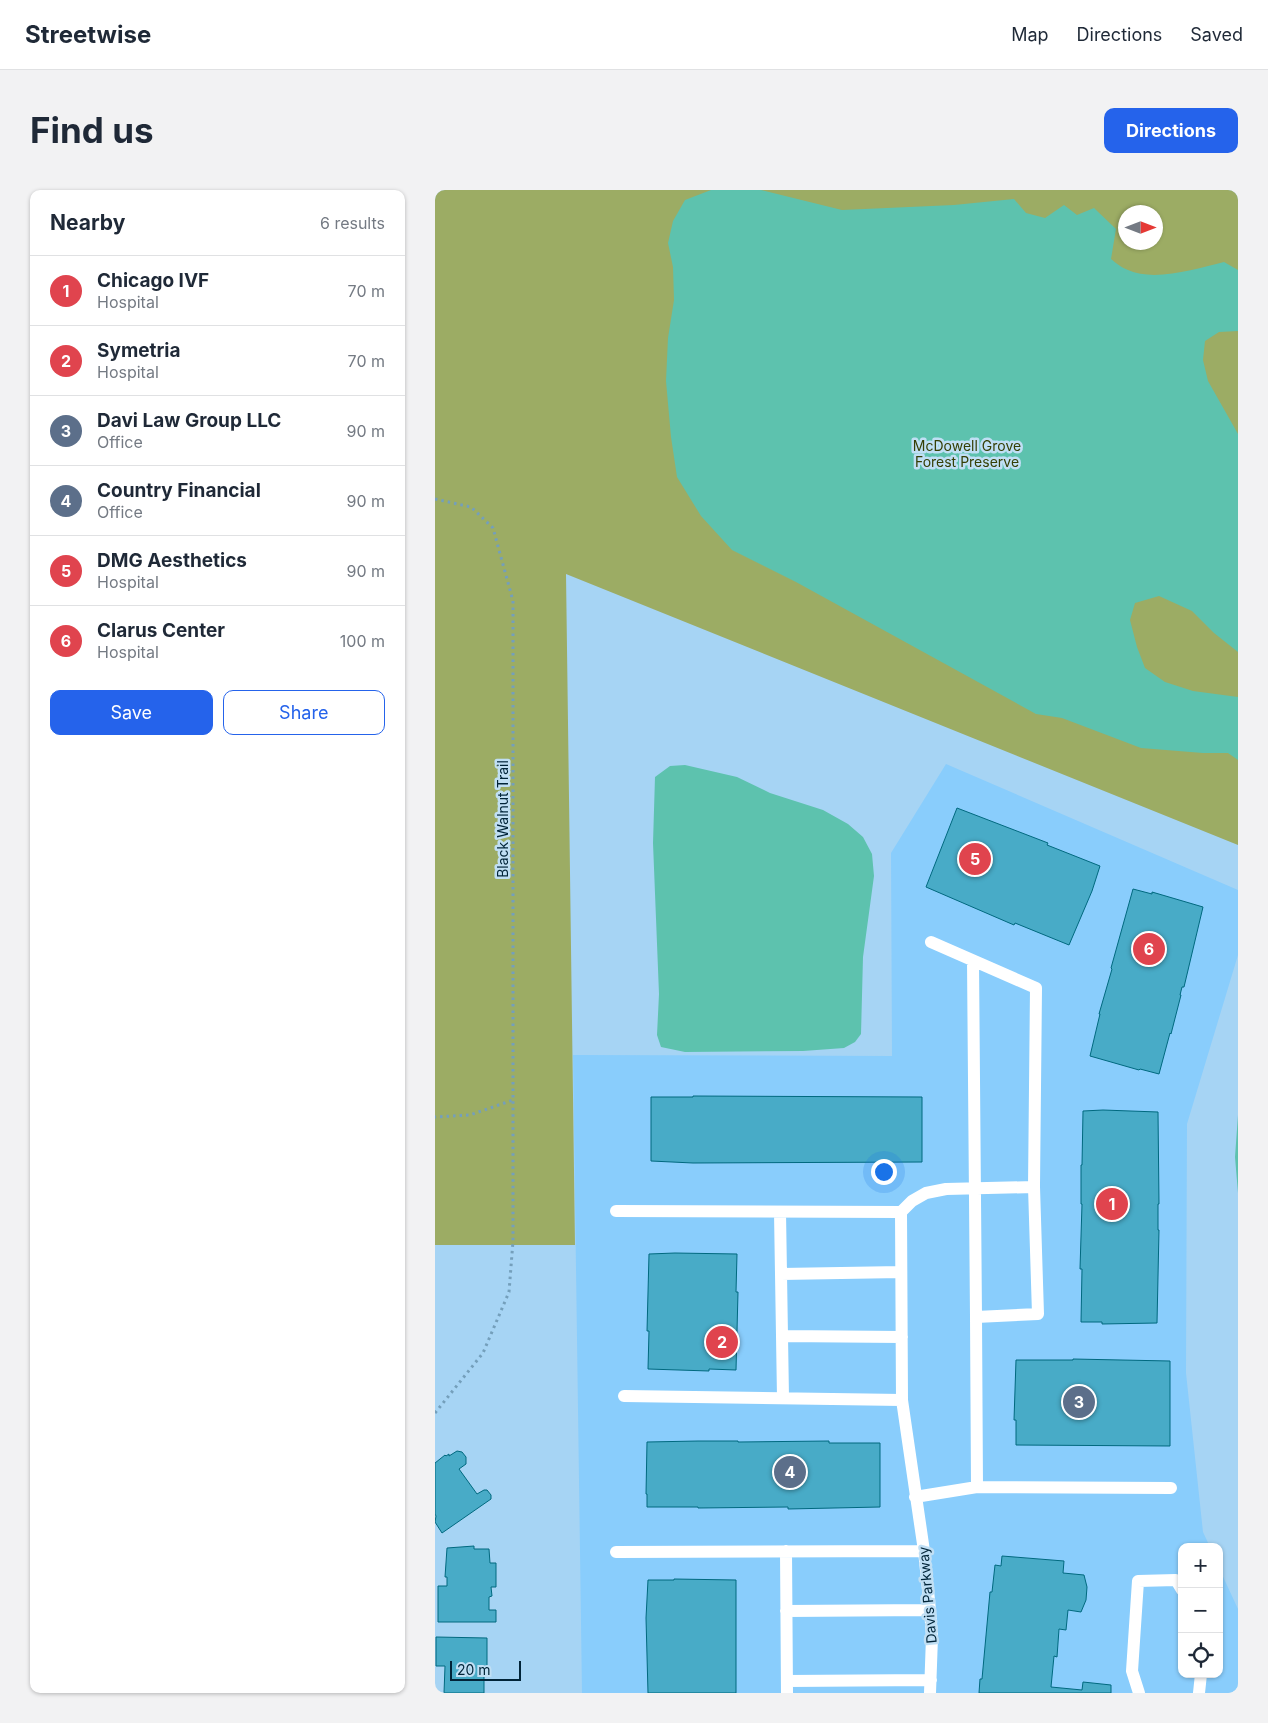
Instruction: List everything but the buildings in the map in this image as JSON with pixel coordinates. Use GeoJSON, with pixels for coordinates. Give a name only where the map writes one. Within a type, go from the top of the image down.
{"type":"FeatureCollection","features":[{"type":"Feature","properties":{"kind":"lane"},"geometry":{"type":"LineString","coordinates":[[931,942],[1036,988],[1034,1187],[1039,1314],[976,1317]]}},
{"type":"Feature","properties":{"kind":"lane"},"geometry":{"type":"LineString","coordinates":[[973,961],[977,1487]]}},
{"type":"Feature","properties":{"kind":"lane"},"geometry":{"type":"LineString","coordinates":[[615,1211],[901,1212],[912,1201],[926,1193],[946,1188],[1034,1187]]}},
{"type":"Feature","properties":{"kind":"lane"},"geometry":{"type":"LineString","coordinates":[[780,1212],[783,1398]]}},
{"type":"Feature","properties":{"kind":"lane","name":"Davis Parkway"},"geometry":{"type":"LineString","coordinates":[[901,1212],[902,1400],[915,1497],[925,1551],[932,1637],[931,1687]]}},
{"type":"Feature","properties":{"kind":"lane"},"geometry":{"type":"LineString","coordinates":[[781,1274],[901,1272]]}},
{"type":"Feature","properties":{"kind":"lane"},"geometry":{"type":"LineString","coordinates":[[782,1336],[902,1337]]}},
{"type":"Feature","properties":{"kind":"lane"},"geometry":{"type":"LineString","coordinates":[[624,1396],[902,1400]]}},
{"type":"Feature","properties":{"kind":"lane"},"geometry":{"type":"LineString","coordinates":[[915,1497],[977,1487],[1171,1488]]}},
{"type":"Feature","properties":{"kind":"lane"},"geometry":{"type":"LineString","coordinates":[[786,1551],[787,1687],[931,1687]]}},
{"type":"Feature","properties":{"kind":"lane"},"geometry":{"type":"LineString","coordinates":[[616,1552],[925,1551]]}},
{"type":"Feature","properties":{"kind":"lane"},"geometry":{"type":"LineString","coordinates":[[1139,1693],[1132,1671],[1137,1582],[1176,1580],[1181,1588]]}},
{"type":"Feature","properties":{"kind":"lane"},"geometry":{"type":"LineString","coordinates":[[786,1611],[930,1610]]}},
{"type":"Feature","properties":{"kind":"lane"},"geometry":{"type":"LineString","coordinates":[[1199,1693],[1201,1678]]}},
{"type":"Feature","properties":{"kind":"path","name":"Black Walnut Trail"},"geometry":{"type":"LineString","coordinates":[[435,499],[471,506],[493,528],[513,601],[513,1241],[509,1292],[483,1353],[435,1414]]}},
{"type":"Feature","properties":{"kind":"path"},"geometry":{"type":"LineString","coordinates":[[435,1117],[470,1115],[513,1100]]}},
{"type":"Feature","properties":{"kind":"shaded area"},"geometry":{"type":"Polygon","coordinates":[[[711,190],[761,190],[842,210],[954,205],[1014,199],[1026,213],[1045,218],[1064,205],[1077,215],[1094,208],[1116,229],[1111,259],[1126,269],[1150,275],[1162,275],[1224,262],[1238,270],[1238,331],[1219,332],[1205,341],[1203,360],[1208,381],[1238,434],[1238,652],[1214,633],[1192,611],[1159,596],[1135,603],[1130,620],[1145,668],[1165,682],[1193,691],[1238,697],[1238,760],[1228,753],[1141,748],[1062,718],[1036,714],[796,582],[732,550],[701,516],[677,477],[666,381],[668,338],[674,300],[673,267],[668,243],[673,221],[685,200],[711,190]]]}},
{"type":"Feature","properties":{"kind":"shaded area"},"geometry":{"type":"Polygon","coordinates":[[[946,764],[1238,890],[1238,955],[1187,1124],[1186,1373],[1203,1532],[1208,1543],[1178,1543],[1178,1678],[1223,1678],[1223,1577],[1238,1609],[1238,1693],[582,1693],[573,1055],[892,1056],[891,853],[946,764]]]}},
{"type":"Feature","properties":{"kind":"shaded area"},"geometry":{"type":"Polygon","coordinates":[[[685,765],[737,777],[770,793],[823,810],[848,824],[863,837],[872,854],[874,876],[863,957],[861,1034],[855,1042],[844,1048],[803,1051],[685,1052],[661,1047],[657,1035],[659,994],[653,843],[655,777],[670,766],[685,765]]]}},
{"type":"Feature","properties":{"kind":"shaded area"},"geometry":{"type":"Polygon","coordinates":[[[1238,1115],[1238,1193],[1235,1157],[1238,1115]]]}},
{"type":"Feature","properties":{"kind":"green space","name":"McDowell Grove Forest Preserve"},"geometry":{"type":"Polygon","coordinates":[[[435,190],[1238,190],[1238,845],[566,574],[575,1245],[435,1245],[435,190]]]}},
{"type":"Feature","properties":{"kind":"place","name":"DMG Aesthetics"},"geometry":{"type":"Point","coordinates":[975,859]}},
{"type":"Feature","properties":{"kind":"place","name":"Clarus Center"},"geometry":{"type":"Point","coordinates":[1149,949]}},
{"type":"Feature","properties":{"kind":"place","name":"Chicago IVF"},"geometry":{"type":"Point","coordinates":[1112,1204]}},
{"type":"Feature","properties":{"kind":"place","name":"Symetria"},"geometry":{"type":"Point","coordinates":[722,1342]}},
{"type":"Feature","properties":{"kind":"place","name":"Davi Law Group LLC"},"geometry":{"type":"Point","coordinates":[1079,1402]}},
{"type":"Feature","properties":{"kind":"place","name":"Country Financial"},"geometry":{"type":"Point","coordinates":[790,1472]}}]}
